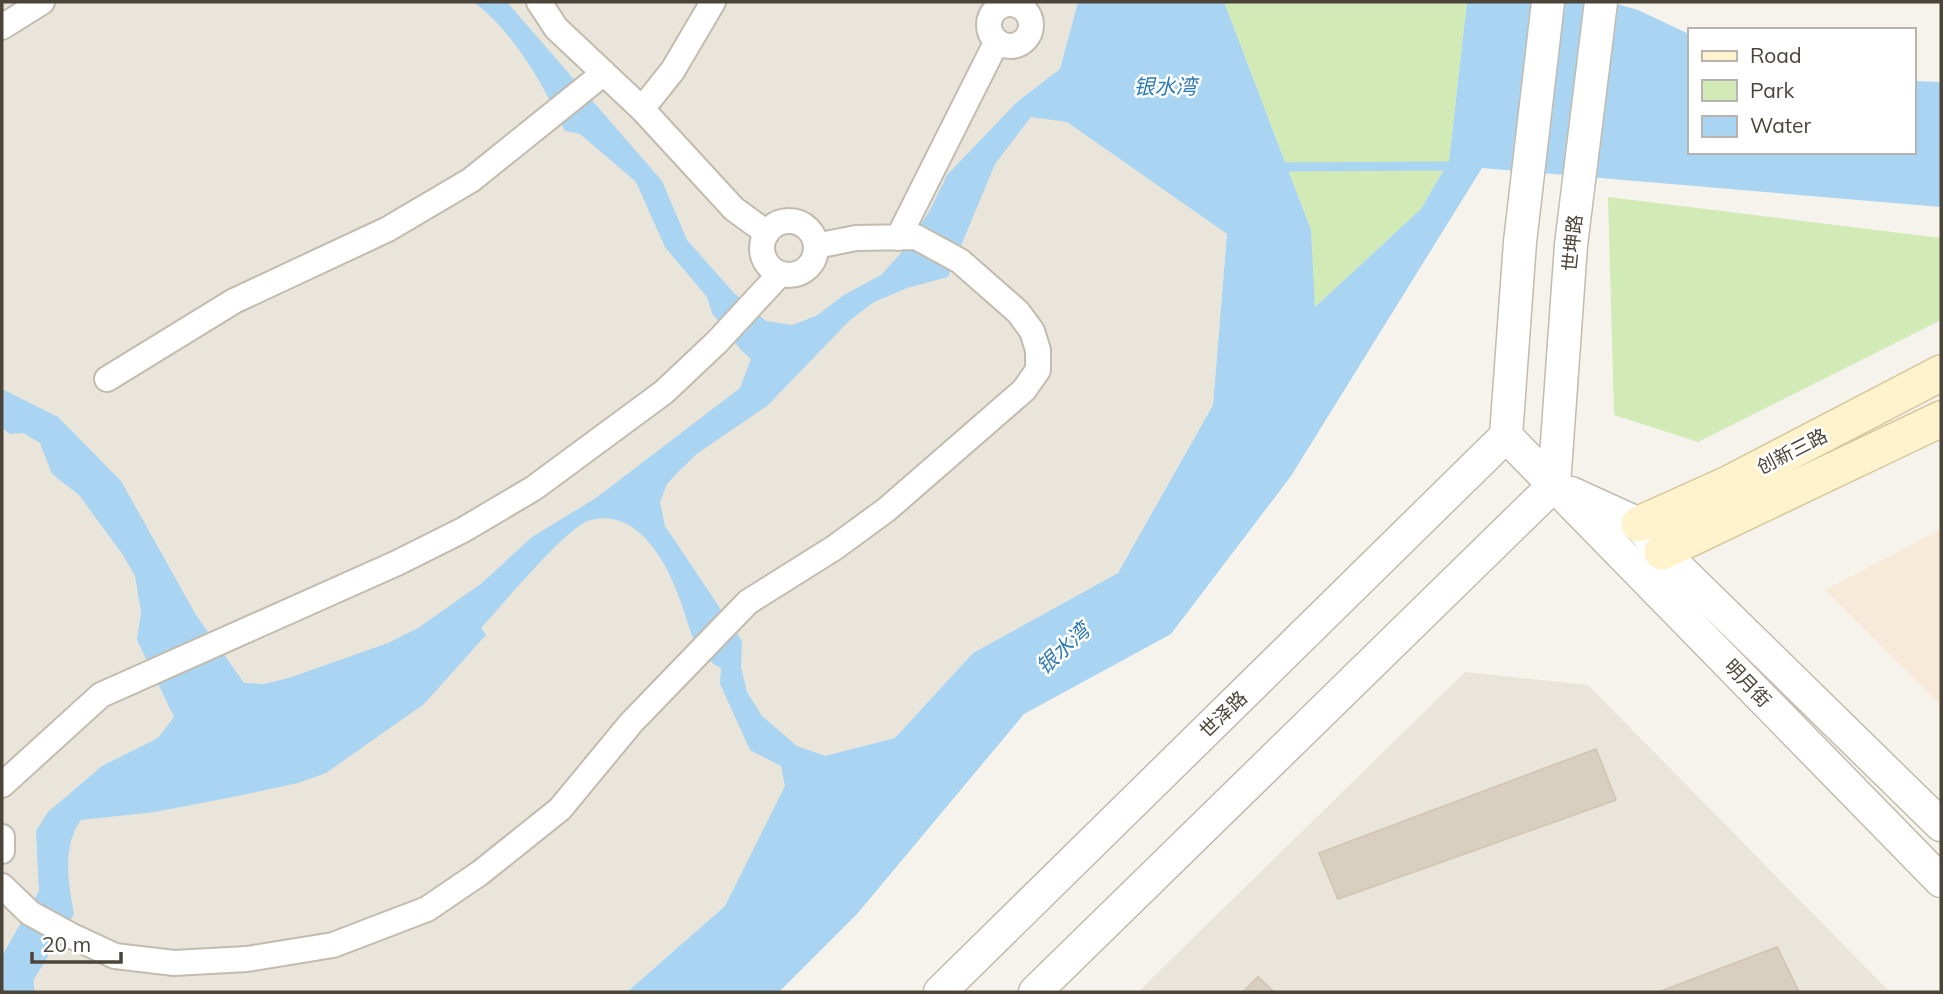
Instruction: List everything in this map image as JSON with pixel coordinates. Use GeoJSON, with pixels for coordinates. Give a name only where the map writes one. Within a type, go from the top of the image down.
{"type":"FeatureCollection","features":[{"type":"Feature","properties":{"kind":"main road","name":"创新三路"},"geometry":{"type":"LineString","coordinates":[[1639,523],[1728,484],[1941,373]]}},
{"type":"Feature","properties":{"kind":"main road","name":"创新三路"},"geometry":{"type":"LineString","coordinates":[[1662,552],[1941,419]]}},
{"type":"Feature","properties":{"kind":"street"},"geometry":{"type":"LineString","coordinates":[[2,27],[42,2]]}},
{"type":"Feature","properties":{"kind":"street"},"geometry":{"type":"LineString","coordinates":[[539,2],[556,28],[597,78],[642,109],[734,209],[767,233]]}},
{"type":"Feature","properties":{"kind":"street"},"geometry":{"type":"LineString","coordinates":[[642,109],[673,70],[713,2]]}},
{"type":"Feature","properties":{"kind":"street"},"geometry":{"type":"LineString","coordinates":[[1506,436],[1520,242],[1548,2]]}},
{"type":"Feature","properties":{"kind":"street","name":"世坤路"},"geometry":{"type":"LineString","coordinates":[[1554,485],[1571,246],[1601,2]]}},
{"type":"Feature","properties":{"kind":"street"},"geometry":{"type":"LineString","coordinates":[[907,237],[997,41]]}},
{"type":"Feature","properties":{"kind":"street"},"geometry":{"type":"LineString","coordinates":[[107,379],[234,301],[388,229],[471,180],[597,78]]}},
{"type":"Feature","properties":{"kind":"street"},"geometry":{"type":"LineString","coordinates":[[794,222],[810,230],[816,246],[812,263],[798,274],[780,274],[772,269],[763,254],[762,245],[767,233],[777,224],[794,222]]}},
{"type":"Feature","properties":{"kind":"street"},"geometry":{"type":"LineString","coordinates":[[9,893],[30,913],[116,956],[174,963],[247,959],[333,945],[427,909],[480,873],[560,809],[631,723],[748,602],[834,548],[886,510],[1024,390],[1038,370],[1038,350],[1025,321],[960,261],[907,237],[856,238],[816,246]]}},
{"type":"Feature","properties":{"kind":"street"},"geometry":{"type":"LineString","coordinates":[[2,785],[101,695],[397,563],[463,530],[534,488],[664,392],[757,302],[780,274]]}},
{"type":"Feature","properties":{"kind":"street","name":"明月街"},"geometry":{"type":"LineString","coordinates":[[1506,436],[1941,881]]}},
{"type":"Feature","properties":{"kind":"street","name":"世泽路"},"geometry":{"type":"LineString","coordinates":[[940,992],[1506,436]]}},
{"type":"Feature","properties":{"kind":"street"},"geometry":{"type":"LineString","coordinates":[[1035,992],[1554,485]]}},
{"type":"Feature","properties":{"kind":"street","name":"明月街"},"geometry":{"type":"LineString","coordinates":[[1554,485],[1639,523],[1662,552],[1941,825]]}},
{"type":"Feature","properties":{"kind":"street"},"geometry":{"type":"LineString","coordinates":[[2,837],[2,850]]}},
{"type":"Feature","properties":{"kind":"shaded area"},"geometry":{"type":"Polygon","coordinates":[[[2,2],[1078,2],[1060,69],[1067,122],[1227,234],[1213,405],[1118,573],[973,653],[895,738],[797,764],[725,906],[627,992],[2,992],[2,2]]]}},
{"type":"Feature","properties":{"kind":"shaded area"},"geometry":{"type":"Polygon","coordinates":[[[1941,529],[1941,705],[1825,590],[1941,529]]]}},
{"type":"Feature","properties":{"kind":"shaded area"},"geometry":{"type":"Polygon","coordinates":[[[1465,672],[1588,685],[1890,992],[1138,992],[1465,672]]]}},
{"type":"Feature","properties":{"kind":"green space"},"geometry":{"type":"Polygon","coordinates":[[[1224,2],[1467,2],[1449,161],[1421,209],[1314,308],[1311,230],[1224,2]]]}},
{"type":"Feature","properties":{"kind":"green space"},"geometry":{"type":"Polygon","coordinates":[[[1608,197],[1941,238],[1941,320],[1698,442],[1614,415],[1608,197]]]}},
{"type":"Feature","properties":{"kind":"water"},"geometry":{"type":"Polygon","coordinates":[[[474,2],[507,2],[662,181],[687,240],[734,293],[766,321],[792,325],[816,316],[844,295],[881,275],[901,253],[929,212],[947,175],[1017,102],[1060,69],[1078,2],[1224,2],[1311,230],[1315,307],[1421,209],[1449,161],[1467,2],[1610,2],[1638,10],[1688,34],[1688,154],[1915,154],[1915,81],[1941,82],[1941,207],[1482,168],[1291,476],[1171,634],[1024,714],[857,914],[779,992],[627,992],[725,906],[785,786],[781,766],[750,750],[720,684],[721,668],[699,648],[690,631],[675,587],[659,557],[637,531],[608,519],[591,520],[566,536],[481,628],[486,635],[424,704],[326,773],[298,783],[155,812],[81,820],[71,841],[68,865],[74,914],[34,979],[34,992],[2,992],[2,956],[39,891],[36,831],[48,812],[102,766],[158,738],[174,717],[137,640],[141,612],[135,576],[79,495],[52,474],[40,443],[23,433],[10,434],[2,428],[2,389],[58,417],[121,481],[196,615],[244,683],[264,684],[289,678],[388,643],[418,628],[482,583],[532,537],[596,498],[740,388],[751,359],[712,313],[707,297],[665,247],[636,182],[580,134],[565,131],[527,61],[503,29],[474,2]],[[1031,117],[995,164],[948,277],[907,288],[874,302],[849,321],[767,406],[698,453],[681,469],[667,484],[660,502],[665,526],[742,641],[741,667],[747,692],[762,716],[797,746],[825,756],[895,738],[973,653],[1118,573],[1213,405],[1227,234],[1067,122],[1031,117]]]}},
{"type":"Feature","properties":{"kind":"building"},"geometry":{"type":"Polygon","coordinates":[[[1596,749],[1616,800],[1338,899],[1319,853],[1596,749]]]}},
{"type":"Feature","properties":{"kind":"building"},"geometry":{"type":"Polygon","coordinates":[[[1777,947],[1799,992],[1659,992],[1777,947]]]}},
{"type":"Feature","properties":{"kind":"building"},"geometry":{"type":"Polygon","coordinates":[[[1258,977],[1274,992],[1243,992],[1258,977]]]}},
{"type":"Feature","properties":{"kind":"waterway","name":"银水湾"},"geometry":{"type":"LineString","coordinates":[[1278,167],[1457,166]]}}]}
